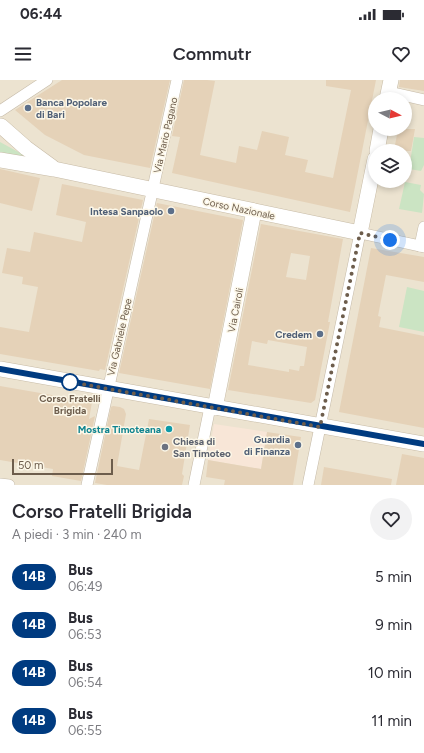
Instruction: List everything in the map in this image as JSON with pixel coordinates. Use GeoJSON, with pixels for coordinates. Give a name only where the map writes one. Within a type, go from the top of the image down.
{"type":"FeatureCollection","features":[{"type":"Feature","properties":{"kind":"street"},"geometry":{"type":"LineString","coordinates":[[0,111],[47,80]]}},
{"type":"Feature","properties":{"kind":"street","name":"Via Mario Pagano"},"geometry":{"type":"LineString","coordinates":[[152,190],[177,80]]}},
{"type":"Feature","properties":{"kind":"street"},"geometry":{"type":"LineString","coordinates":[[389,90],[424,100]]}},
{"type":"Feature","properties":{"kind":"street","name":"Corso Nazionale"},"geometry":{"type":"LineString","coordinates":[[0,123],[26,148],[54,169]]}},
{"type":"Feature","properties":{"kind":"street","name":"Corso Nazionale"},"geometry":{"type":"LineString","coordinates":[[0,160],[54,169],[422,246]]}},
{"type":"Feature","properties":{"kind":"street"},"geometry":{"type":"LineString","coordinates":[[308,485],[369,188]]}},
{"type":"Feature","properties":{"kind":"street","name":"Via Gabriele Pepe"},"geometry":{"type":"LineString","coordinates":[[87,485],[152,190]]}},
{"type":"Feature","properties":{"kind":"street","name":"Via Cairoli"},"geometry":{"type":"LineString","coordinates":[[194,485],[254,211]]}},
{"type":"Feature","properties":{"kind":"street"},"geometry":{"type":"LineString","coordinates":[[422,246],[424,227]]}},
{"type":"Feature","properties":{"kind":"street"},"geometry":{"type":"LineString","coordinates":[[0,369],[212,408],[424,444]]}},
{"type":"Feature","properties":{"kind":"street"},"geometry":{"type":"LineString","coordinates":[[0,484],[9,485]]}},
{"type":"Feature","properties":{"kind":"shaded area"},"geometry":{"type":"Polygon","coordinates":[[[0,80],[424,80],[424,485],[0,485],[0,80]]]}},
{"type":"Feature","properties":{"kind":"shaded area"},"geometry":{"type":"Polygon","coordinates":[[[214,424],[267,432],[261,469],[208,460],[214,424]]]}},
{"type":"Feature","properties":{"kind":"green space"},"geometry":{"type":"Polygon","coordinates":[[[414,137],[424,138],[424,165],[421,171],[412,170],[412,150],[414,137]]]}},
{"type":"Feature","properties":{"kind":"green space"},"geometry":{"type":"Polygon","coordinates":[[[0,142],[31,159],[0,153],[0,142]]]}},
{"type":"Feature","properties":{"kind":"green space"},"geometry":{"type":"Polygon","coordinates":[[[412,183],[421,185],[420,190],[424,194],[422,213],[399,209],[404,188],[412,188],[412,183]]]}},
{"type":"Feature","properties":{"kind":"green space"},"geometry":{"type":"Polygon","coordinates":[[[407,287],[424,291],[424,332],[399,327],[407,287]]]}},
{"type":"Feature","properties":{"kind":"building"},"geometry":{"type":"Polygon","coordinates":[[[62,80],[170,80],[150,168],[84,155],[45,135],[15,110],[62,80]]]}},
{"type":"Feature","properties":{"kind":"building"},"geometry":{"type":"Polygon","coordinates":[[[184,80],[215,81],[200,155],[236,163],[239,146],[257,150],[262,131],[289,137],[285,155],[308,160],[305,172],[333,178],[351,90],[326,86],[326,80],[376,80],[374,92],[368,92],[368,121],[350,212],[172,173],[180,137],[172,136],[184,80]]]}},
{"type":"Feature","properties":{"kind":"building"},"geometry":{"type":"Polygon","coordinates":[[[400,80],[424,80],[424,91],[399,87],[400,80]]]}},
{"type":"Feature","properties":{"kind":"building"},"geometry":{"type":"Polygon","coordinates":[[[412,129],[415,129],[412,146],[412,144],[395,144],[397,136],[412,136],[412,129]]]}},
{"type":"Feature","properties":{"kind":"building"},"geometry":{"type":"Polygon","coordinates":[[[0,169],[40,178],[32,211],[0,203],[0,169]]]}},
{"type":"Feature","properties":{"kind":"building"},"geometry":{"type":"Polygon","coordinates":[[[62,184],[143,200],[105,370],[100,369],[99,371],[0,354],[0,327],[29,332],[38,287],[22,284],[23,277],[2,273],[7,248],[30,252],[34,232],[82,242],[86,222],[56,215],[62,184]]]}},
{"type":"Feature","properties":{"kind":"building"},"geometry":{"type":"Polygon","coordinates":[[[157,203],[243,220],[210,389],[119,373],[157,203]]]}},
{"type":"Feature","properties":{"kind":"building"},"geometry":{"type":"Polygon","coordinates":[[[261,224],[343,239],[328,322],[330,322],[315,400],[311,403],[228,390],[261,224]],[[291,253],[286,277],[306,280],[310,256],[291,253]],[[268,340],[267,344],[252,341],[248,365],[289,372],[289,369],[299,371],[300,366],[304,366],[307,347],[268,340]]]}},
{"type":"Feature","properties":{"kind":"building"},"geometry":{"type":"Polygon","coordinates":[[[371,248],[424,257],[424,282],[386,275],[378,316],[381,317],[379,327],[424,336],[424,428],[339,412],[371,248]]]}},
{"type":"Feature","properties":{"kind":"building"},"geometry":{"type":"Polygon","coordinates":[[[0,386],[92,402],[89,419],[95,416],[81,481],[52,476],[53,469],[0,460],[0,386]]]}},
{"type":"Feature","properties":{"kind":"building","name":"Chiesa di San Timoteo"},"geometry":{"type":"Polygon","coordinates":[[[113,406],[124,409],[126,414],[117,466],[139,470],[149,419],[190,425],[182,474],[184,476],[182,485],[107,485],[95,483],[111,407],[113,406]]]}},
{"type":"Feature","properties":{"kind":"building"},"geometry":{"type":"Polygon","coordinates":[[[267,432],[301,437],[293,485],[224,485],[225,480],[206,477],[208,460],[261,469],[267,432]]]}},
{"type":"Feature","properties":{"kind":"building"},"geometry":{"type":"Polygon","coordinates":[[[402,454],[424,458],[424,485],[396,485],[402,454]]]}},
{"type":"Feature","properties":{"kind":"building"},"geometry":{"type":"Polygon","coordinates":[[[324,467],[392,479],[391,485],[321,485],[324,467]]]}},
{"type":"Feature","properties":{"kind":"bus line","name":"14B"},"geometry":{"type":"LineString","coordinates":[[0,369],[320,427],[424,444]]}},
{"type":"Feature","properties":{"kind":"place","name":"Banca Popolare di Bari"},"geometry":{"type":"Point","coordinates":[28,108]}},
{"type":"Feature","properties":{"kind":"place","name":"Intesa Sanpaolo"},"geometry":{"type":"Point","coordinates":[171,211]}},
{"type":"Feature","properties":{"kind":"place","name":"Credem"},"geometry":{"type":"Point","coordinates":[320,334]}},
{"type":"Feature","properties":{"kind":"place","name":"Corso Fratelli Brigida"},"geometry":{"type":"Point","coordinates":[70,382]}},
{"type":"Feature","properties":{"kind":"place","name":"Mostra Timoteana"},"geometry":{"type":"Point","coordinates":[169,429]}},
{"type":"Feature","properties":{"kind":"place","name":"Guardia di Finanza"},"geometry":{"type":"Point","coordinates":[298,445]}},
{"type":"Feature","properties":{"kind":"place","name":"Chiesa di San Timoteo"},"geometry":{"type":"Point","coordinates":[165,447]}},
{"type":"Feature","properties":{"kind":"route"},"geometry":{"type":"LineString","coordinates":[[70,382],[320,427],[360,233],[390,240]]}}]}
